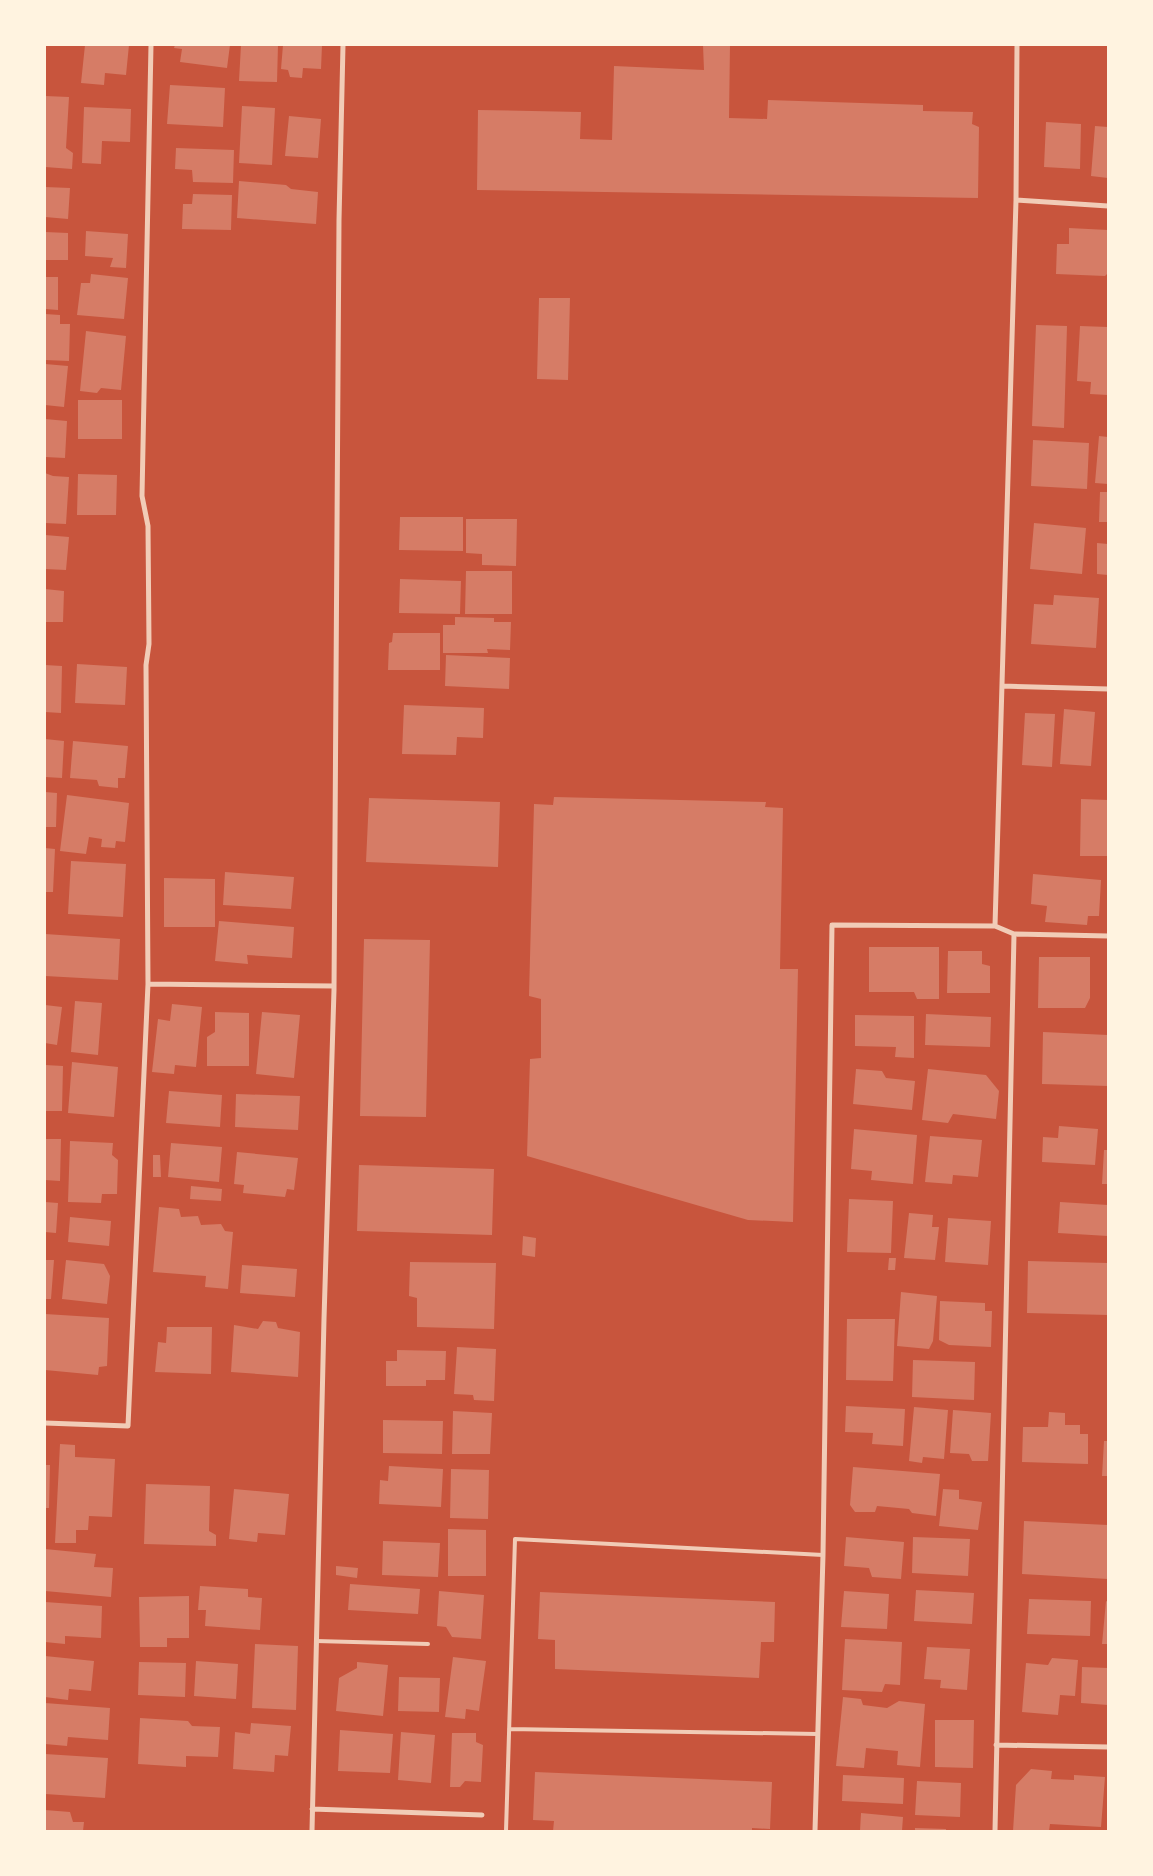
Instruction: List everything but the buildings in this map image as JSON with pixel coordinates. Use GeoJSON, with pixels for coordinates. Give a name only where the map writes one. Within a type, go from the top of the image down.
{"type":"FeatureCollection","features":[{"type":"Feature","properties":{"kind":"street"},"geometry":{"type":"LineString","coordinates":[[45,1423],[128,1426],[148,984],[146,665],[149,644],[148,526],[142,496],[151,45]]}},
{"type":"Feature","properties":{"kind":"street"},"geometry":{"type":"LineString","coordinates":[[312,1831],[334,986],[339,220],[343,45]]}},
{"type":"Feature","properties":{"kind":"street"},"geometry":{"type":"LineString","coordinates":[[995,926],[1016,200],[1017,45]]}},
{"type":"Feature","properties":{"kind":"street"},"geometry":{"type":"LineString","coordinates":[[1016,200],[1108,206]]}},
{"type":"Feature","properties":{"kind":"street"},"geometry":{"type":"LineString","coordinates":[[1002,686],[1108,689]]}},
{"type":"Feature","properties":{"kind":"street"},"geometry":{"type":"LineString","coordinates":[[815,1831],[823,1555],[832,925],[995,926],[1014,934],[1108,936]]}},
{"type":"Feature","properties":{"kind":"street"},"geometry":{"type":"LineString","coordinates":[[995,1831],[1014,934]]}},
{"type":"Feature","properties":{"kind":"street"},"geometry":{"type":"LineString","coordinates":[[148,984],[334,986]]}},
{"type":"Feature","properties":{"kind":"street"},"geometry":{"type":"LineString","coordinates":[[996,1745],[1108,1747]]}},
{"type":"Feature","properties":{"kind":"street"},"geometry":{"type":"LineString","coordinates":[[312,1809],[482,1815]]}},
{"type":"Feature","properties":{"kind":"lane"},"geometry":{"type":"LineString","coordinates":[[506,1831],[515,1539],[823,1555]]}},
{"type":"Feature","properties":{"kind":"lane"},"geometry":{"type":"LineString","coordinates":[[316,1641],[428,1644]]}},
{"type":"Feature","properties":{"kind":"lane"},"geometry":{"type":"LineString","coordinates":[[509,1729],[817,1734]]}}]}
